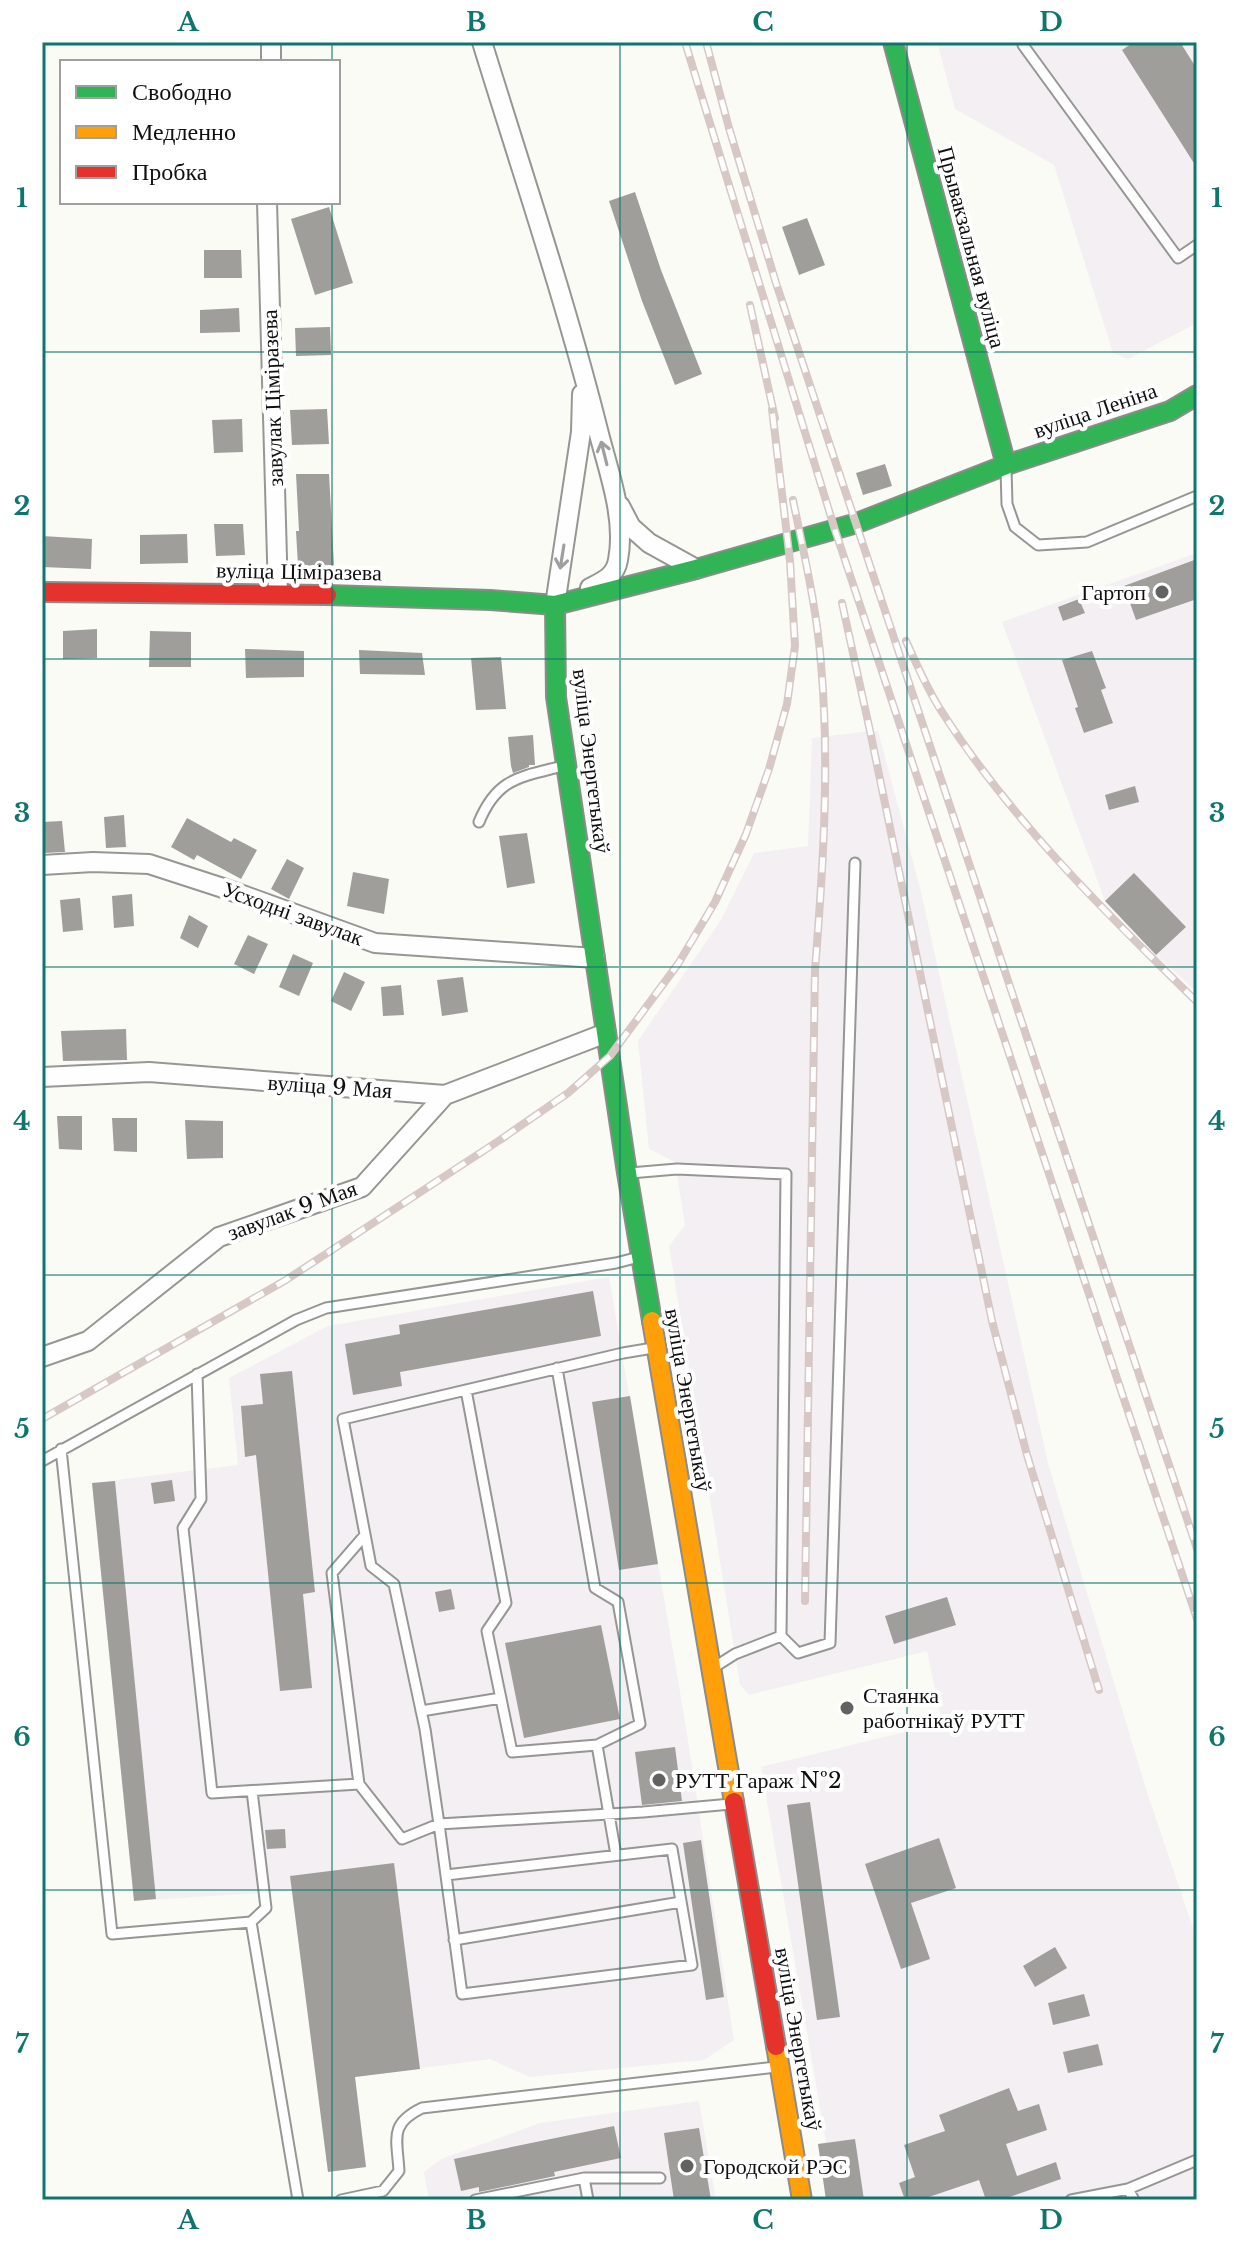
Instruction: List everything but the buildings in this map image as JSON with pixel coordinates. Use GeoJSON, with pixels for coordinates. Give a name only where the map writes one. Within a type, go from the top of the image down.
{"type":"FeatureCollection","features":[{"type":"Feature","properties":{"kind":"main road","name":"Прывакзальная вуліца"},"geometry":{"type":"LineString","coordinates":[[893,42],[1006,465]]}},
{"type":"Feature","properties":{"kind":"main road","name":"вуліца Леніна"},"geometry":{"type":"LineString","coordinates":[[696,569],[857,523],[1006,465],[1170,411],[1197,395]]}},
{"type":"Feature","properties":{"kind":"main road","name":"вуліца Ціміразева"},"geometry":{"type":"LineString","coordinates":[[42,592],[278,594],[490,600],[555,605],[696,569]]}},
{"type":"Feature","properties":{"kind":"main road","name":"вуліца Энергетыкаў"},"geometry":{"type":"LineString","coordinates":[[555,605],[556,697],[627,1173],[802,2200]]}},
{"type":"Feature","properties":{"kind":"street"},"geometry":{"type":"LineString","coordinates":[[482,42],[583,368],[615,497],[620,533],[618,562],[610,578],[555,605]]}},
{"type":"Feature","properties":{"kind":"street","name":"завулак Ціміразева"},"geometry":{"type":"LineString","coordinates":[[267,204],[278,594]]}},
{"type":"Feature","properties":{"kind":"street"},"geometry":{"type":"LineString","coordinates":[[555,605],[581,432],[583,368]]}},
{"type":"Feature","properties":{"kind":"street"},"geometry":{"type":"LineString","coordinates":[[615,497],[631,527],[649,543],[696,569]]}},
{"type":"Feature","properties":{"kind":"street","name":"Усходні завулак"},"geometry":{"type":"LineString","coordinates":[[42,865],[93,862],[149,864],[375,943],[595,958]]}},
{"type":"Feature","properties":{"kind":"street","name":"вуліца 9 Мая"},"geometry":{"type":"LineString","coordinates":[[42,1077],[149,1072],[445,1095],[606,1033]]}},
{"type":"Feature","properties":{"kind":"street","name":"завулак 9 Мая"},"geometry":{"type":"LineString","coordinates":[[42,1357],[88,1341],[219,1237],[362,1187],[445,1095]]}},
{"type":"Feature","properties":{"kind":"lane"},"geometry":{"type":"LineString","coordinates":[[1023,45],[1178,258],[1197,245]]}},
{"type":"Feature","properties":{"kind":"lane"},"geometry":{"type":"LineString","coordinates":[[1006,465],[1007,504],[1015,527],[1038,545],[1087,542],[1197,496]]}},
{"type":"Feature","properties":{"kind":"lane"},"geometry":{"type":"LineString","coordinates":[[479,822],[487,801],[510,781],[566,765]]}},
{"type":"Feature","properties":{"kind":"lane"},"geometry":{"type":"LineString","coordinates":[[627,1173],[677,1169],[786,1174],[781,1636],[798,1653],[830,1643],[855,863]]}},
{"type":"Feature","properties":{"kind":"lane"},"geometry":{"type":"LineString","coordinates":[[42,1461],[296,1320],[326,1308],[641,1257]]}},
{"type":"Feature","properties":{"kind":"lane"},"geometry":{"type":"LineString","coordinates":[[446,1875],[672,1849],[692,1965],[462,1994],[421,1711],[394,1584],[371,1566],[343,1419],[623,1353],[656,1348]]}},
{"type":"Feature","properties":{"kind":"lane"},"geometry":{"type":"LineString","coordinates":[[466,1390],[506,1603],[487,1631],[512,1752],[597,1745],[640,1724],[618,1602],[595,1588],[557,1368]]}},
{"type":"Feature","properties":{"kind":"lane"},"geometry":{"type":"LineString","coordinates":[[197,1374],[201,1499],[183,1528],[212,1793],[359,1784]]}},
{"type":"Feature","properties":{"kind":"lane"},"geometry":{"type":"LineString","coordinates":[[61,1449],[112,1934],[251,1922],[266,1908],[252,1791]]}},
{"type":"Feature","properties":{"kind":"lane"},"geometry":{"type":"LineString","coordinates":[[365,1535],[332,1573],[359,1784],[402,1839],[439,1824],[734,1804]]}},
{"type":"Feature","properties":{"kind":"lane"},"geometry":{"type":"LineString","coordinates":[[711,1669],[735,1654],[781,1636]]}},
{"type":"Feature","properties":{"kind":"lane"},"geometry":{"type":"LineString","coordinates":[[421,1711],[501,1698]]}},
{"type":"Feature","properties":{"kind":"lane"},"geometry":{"type":"LineString","coordinates":[[597,1745],[616,1855]]}},
{"type":"Feature","properties":{"kind":"lane"},"geometry":{"type":"LineString","coordinates":[[454,1940],[681,1902]]}},
{"type":"Feature","properties":{"kind":"lane"},"geometry":{"type":"LineString","coordinates":[[251,1922],[298,2200]]}},
{"type":"Feature","properties":{"kind":"lane"},"geometry":{"type":"LineString","coordinates":[[341,2200],[383,2191],[399,2171],[397,2131],[406,2116],[422,2108],[779,2066]]}},
{"type":"Feature","properties":{"kind":"lane"},"geometry":{"type":"LineString","coordinates":[[1071,2200],[1128,2189],[1197,2160]]}},
{"type":"Feature","properties":{"kind":"lane"},"geometry":{"type":"LineString","coordinates":[[584,2178],[588,2200]]}},
{"type":"Feature","properties":{"kind":"lane"},"geometry":{"type":"LineString","coordinates":[[475,2200],[584,2178],[660,2178]]}},
{"type":"Feature","properties":{"kind":"lane"},"geometry":{"type":"LineString","coordinates":[[1128,2189],[1134,2200]]}},
{"type":"Feature","properties":{"kind":"shaded area"},"geometry":{"type":"Polygon","coordinates":[[[937,42],[1197,42],[1197,323],[1128,359],[1113,353],[1054,165],[955,109],[937,42]]]}},
{"type":"Feature","properties":{"kind":"shaded area"},"geometry":{"type":"Polygon","coordinates":[[[1197,553],[1197,992],[1156,955],[1105,901],[1002,622],[1197,553]]]}},
{"type":"Feature","properties":{"kind":"shaded area"},"geometry":{"type":"Polygon","coordinates":[[[878,731],[921,892],[1048,1463],[1146,1789],[1197,1940],[1197,2200],[826,2200],[818,2144],[826,2142],[761,1767],[942,1723],[927,1651],[749,1695],[740,1685],[669,1246],[685,1225],[675,1162],[649,1149],[638,1041],[721,920],[754,853],[808,846],[812,738],[878,731]]]}},
{"type":"Feature","properties":{"kind":"shaded area"},"geometry":{"type":"Polygon","coordinates":[[[609,1277],[685,1721],[734,2040],[704,2060],[529,2077],[490,2059],[355,2077],[366,2167],[328,2172],[292,1891],[134,1901],[92,1483],[238,1465],[229,1378],[328,1326],[609,1277]]]}},
{"type":"Feature","properties":{"kind":"shaded area"},"geometry":{"type":"Polygon","coordinates":[[[699,2101],[716,2200],[429,2200],[424,2172],[441,2159],[540,2123],[699,2101]]]}},
{"type":"Feature","properties":{"kind":"railway"},"geometry":{"type":"LineString","coordinates":[[685,42],[835,530],[1197,1619]]}},
{"type":"Feature","properties":{"kind":"railway"},"geometry":{"type":"LineString","coordinates":[[706,42],[776,283],[1197,1549]]}},
{"type":"Feature","properties":{"kind":"railway"},"geometry":{"type":"LineString","coordinates":[[750,305],[775,418]]}},
{"type":"Feature","properties":{"kind":"railway"},"geometry":{"type":"LineString","coordinates":[[42,1419],[286,1280],[568,1093],[610,1056],[678,964],[715,902],[746,834],[787,704],[795,646],[790,561],[772,409]]}},
{"type":"Feature","properties":{"kind":"railway"},"geometry":{"type":"LineString","coordinates":[[793,500],[816,623],[825,740],[823,855],[815,970],[805,1601]]}},
{"type":"Feature","properties":{"kind":"railway"},"geometry":{"type":"LineString","coordinates":[[842,603],[992,1321],[1027,1455],[1099,1690]]}},
{"type":"Feature","properties":{"kind":"railway"},"geometry":{"type":"LineString","coordinates":[[906,641],[937,704],[998,791],[1094,899],[1197,1002]]}},
{"type":"Feature","properties":{"kind":"traffic: fast"},"geometry":{"type":"LineString","coordinates":[[893,42],[1006,465]]}},
{"type":"Feature","properties":{"kind":"traffic: fast"},"geometry":{"type":"LineString","coordinates":[[327,595],[555,605],[857,523],[1006,465],[1170,411],[1197,395]]}},
{"type":"Feature","properties":{"kind":"traffic: fast"},"geometry":{"type":"LineString","coordinates":[[555,605],[556,697],[652,1321]]}},
{"type":"Feature","properties":{"kind":"traffic: slow"},"geometry":{"type":"LineString","coordinates":[[652,1321],[734,1802]]}},
{"type":"Feature","properties":{"kind":"traffic: slow"},"geometry":{"type":"LineString","coordinates":[[776,2046],[802,2200]]}},
{"type":"Feature","properties":{"kind":"traffic: jam"},"geometry":{"type":"LineString","coordinates":[[42,592],[327,595]]}},
{"type":"Feature","properties":{"kind":"traffic: jam"},"geometry":{"type":"LineString","coordinates":[[734,1802],[776,2046]]}},
{"type":"Feature","properties":{"kind":"place","name":"Гартоп"},"geometry":{"type":"Point","coordinates":[1162,592]}},
{"type":"Feature","properties":{"kind":"place","name":"Стаянка работнікаў РУТТ"},"geometry":{"type":"Point","coordinates":[847,1708]}},
{"type":"Feature","properties":{"kind":"place","name":"РУТТ Гараж №2"},"geometry":{"type":"Point","coordinates":[659,1780]}},
{"type":"Feature","properties":{"kind":"place","name":"Городской РЭС"},"geometry":{"type":"Point","coordinates":[687,2166]}}]}
